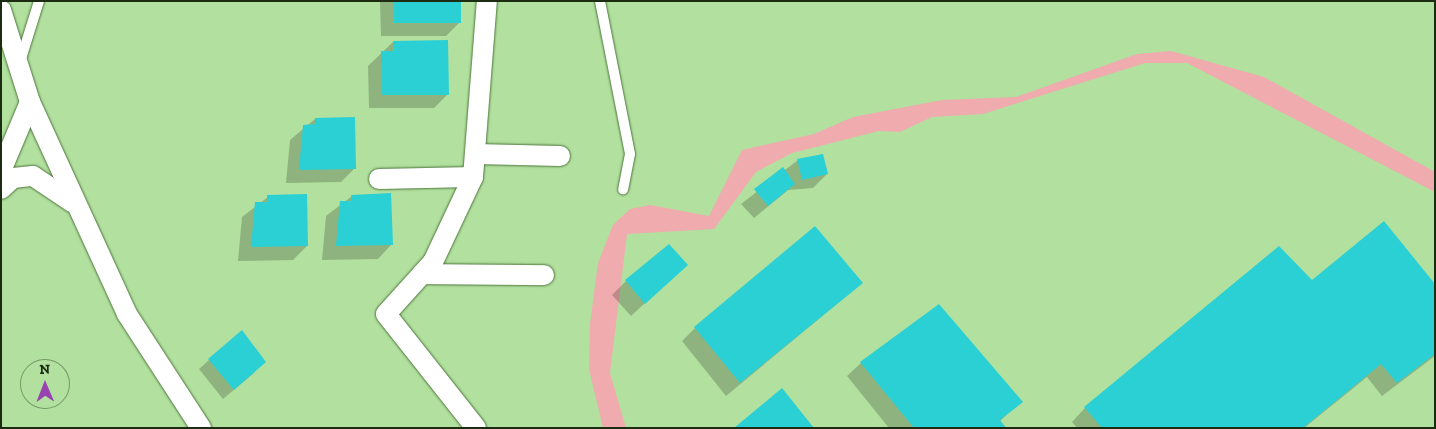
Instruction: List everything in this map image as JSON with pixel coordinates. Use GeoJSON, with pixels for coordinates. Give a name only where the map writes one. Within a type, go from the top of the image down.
{"type":"FeatureCollection","features":[{"type":"Feature","properties":{"kind":"street"},"geometry":{"type":"LineString","coordinates":[[476,428],[386,314],[433,262],[473,177],[486,1]]}},
{"type":"Feature","properties":{"kind":"street"},"geometry":{"type":"LineString","coordinates":[[1,10],[30,102],[76,206],[128,314],[201,428]]}},
{"type":"Feature","properties":{"kind":"street"},"geometry":{"type":"LineString","coordinates":[[1,171],[30,102]]}},
{"type":"Feature","properties":{"kind":"street"},"geometry":{"type":"LineString","coordinates":[[475,154],[560,156]]}},
{"type":"Feature","properties":{"kind":"street"},"geometry":{"type":"LineString","coordinates":[[1,189],[13,178],[33,176],[54,186],[76,206]]}},
{"type":"Feature","properties":{"kind":"street"},"geometry":{"type":"LineString","coordinates":[[379,179],[473,177]]}},
{"type":"Feature","properties":{"kind":"street"},"geometry":{"type":"LineString","coordinates":[[422,274],[544,275]]}},
{"type":"Feature","properties":{"kind":"street"},"geometry":{"type":"LineString","coordinates":[[183,428],[186,405]]}},
{"type":"Feature","properties":{"kind":"lane"},"geometry":{"type":"LineString","coordinates":[[19,65],[39,1]]}},
{"type":"Feature","properties":{"kind":"lane"},"geometry":{"type":"LineString","coordinates":[[600,1],[630,154],[622,189]]}},
{"type":"Feature","properties":{"kind":"shaded area"},"geometry":{"type":"Polygon","coordinates":[[[1171,51],[1264,77],[1435,172],[1435,192],[1187,63],[1145,63],[983,114],[932,117],[900,132],[879,131],[792,153],[756,172],[714,229],[627,234],[610,373],[626,428],[603,428],[589,369],[590,324],[598,263],[613,225],[630,209],[650,205],[709,216],[742,150],[814,134],[853,117],[942,100],[1016,97],[1137,54],[1171,51]]]}},
{"type":"Feature","properties":{"kind":"building"},"geometry":{"type":"Polygon","coordinates":[[[394,1],[461,1],[461,23],[394,23],[394,1]]]}},
{"type":"Feature","properties":{"kind":"building"},"geometry":{"type":"Polygon","coordinates":[[[448,40],[449,95],[382,95],[381,51],[394,51],[393,41],[448,40]]]}},
{"type":"Feature","properties":{"kind":"building"},"geometry":{"type":"Polygon","coordinates":[[[355,117],[356,169],[299,170],[303,125],[315,124],[315,118],[355,117]]]}},
{"type":"Feature","properties":{"kind":"building"},"geometry":{"type":"Polygon","coordinates":[[[823,154],[828,174],[802,180],[797,159],[823,154]]]}},
{"type":"Feature","properties":{"kind":"building"},"geometry":{"type":"Polygon","coordinates":[[[783,167],[795,184],[768,206],[754,189],[783,167]]]}},
{"type":"Feature","properties":{"kind":"building"},"geometry":{"type":"Polygon","coordinates":[[[391,193],[393,245],[336,246],[340,201],[352,201],[351,195],[391,193]]]}},
{"type":"Feature","properties":{"kind":"building"},"geometry":{"type":"Polygon","coordinates":[[[307,194],[308,246],[251,247],[255,202],[267,202],[267,195],[307,194]]]}},
{"type":"Feature","properties":{"kind":"building"},"geometry":{"type":"Polygon","coordinates":[[[1384,221],[1435,284],[1435,354],[1397,383],[1381,364],[1303,428],[1102,428],[1084,407],[1279,246],[1312,280],[1384,221]]]}},
{"type":"Feature","properties":{"kind":"building"},"geometry":{"type":"Polygon","coordinates":[[[815,226],[863,283],[740,383],[694,327],[815,226]]]}},
{"type":"Feature","properties":{"kind":"building"},"geometry":{"type":"Polygon","coordinates":[[[669,244],[688,265],[645,304],[625,280],[669,244]]]}},
{"type":"Feature","properties":{"kind":"building"},"geometry":{"type":"Polygon","coordinates":[[[939,304],[1023,402],[1000,420],[1006,428],[914,428],[860,362],[939,304]]]}},
{"type":"Feature","properties":{"kind":"building"},"geometry":{"type":"Polygon","coordinates":[[[242,330],[266,362],[234,390],[208,359],[242,330]]]}},
{"type":"Feature","properties":{"kind":"building"},"geometry":{"type":"Polygon","coordinates":[[[782,388],[814,428],[734,428],[782,388]]]}}]}
